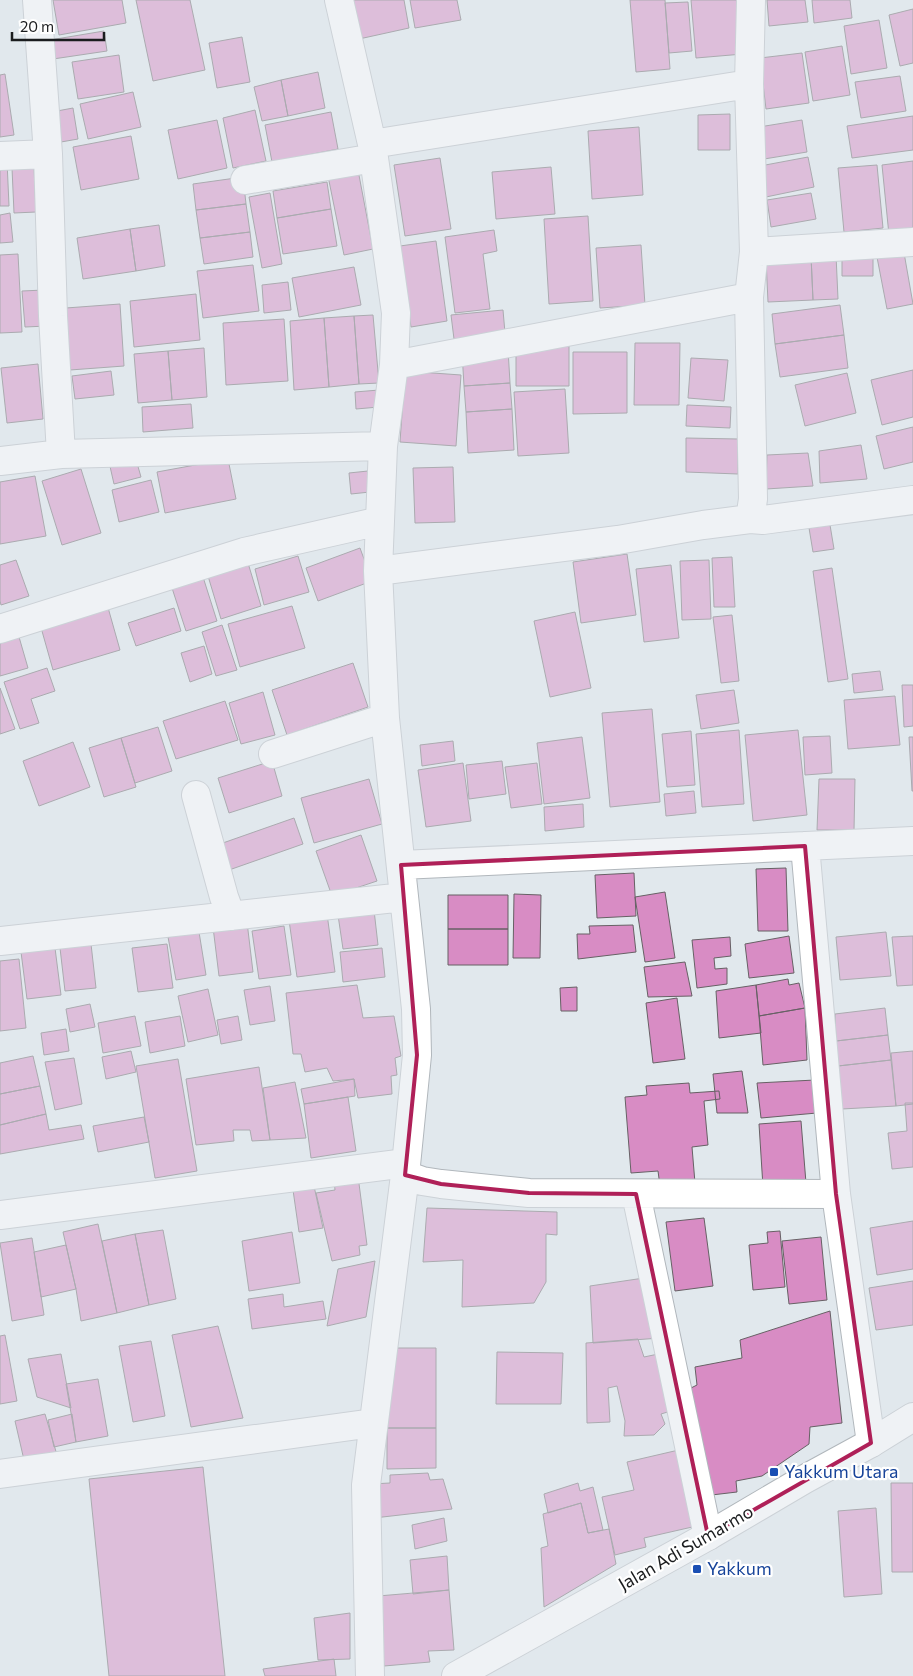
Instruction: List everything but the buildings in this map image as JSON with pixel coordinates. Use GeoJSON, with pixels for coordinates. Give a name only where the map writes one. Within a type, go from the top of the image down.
{"type":"FeatureCollection","features":[{"type":"Feature","properties":{"kind":"street"},"geometry":{"type":"LineString","coordinates":[[37,0],[48,154],[53,316],[61,454]]}},
{"type":"Feature","properties":{"kind":"street"},"geometry":{"type":"LineString","coordinates":[[339,0],[373,151],[396,314],[394,365],[383,446],[378,571],[385,718],[416,1009],[417,1055],[406,1169],[366,1485],[370,1676]]}},
{"type":"Feature","properties":{"kind":"street"},"geometry":{"type":"LineString","coordinates":[[750,520],[753,499],[749,298],[754,252],[748,84],[751,0]]}},
{"type":"Feature","properties":{"kind":"street"},"geometry":{"type":"LineString","coordinates":[[245,180],[373,151],[748,84]]}},
{"type":"Feature","properties":{"kind":"street"},"geometry":{"type":"LineString","coordinates":[[0,156],[48,154]]}},
{"type":"Feature","properties":{"kind":"street"},"geometry":{"type":"LineString","coordinates":[[754,252],[913,242]]}},
{"type":"Feature","properties":{"kind":"street"},"geometry":{"type":"LineString","coordinates":[[394,365],[749,298]]}},
{"type":"Feature","properties":{"kind":"street"},"geometry":{"type":"LineString","coordinates":[[0,461],[61,454],[383,446]]}},
{"type":"Feature","properties":{"kind":"street"},"geometry":{"type":"LineString","coordinates":[[378,571],[618,540],[703,525],[763,520],[913,500]]}},
{"type":"Feature","properties":{"kind":"street"},"geometry":{"type":"LineString","coordinates":[[0,629],[121,589],[244,552],[380,521]]}},
{"type":"Feature","properties":{"kind":"street"},"geometry":{"type":"LineString","coordinates":[[273,754],[385,718]]}},
{"type":"Feature","properties":{"kind":"street"},"geometry":{"type":"LineString","coordinates":[[196,795],[231,916]]}},
{"type":"Feature","properties":{"kind":"street"},"geometry":{"type":"LineString","coordinates":[[401,865],[913,841]]}},
{"type":"Feature","properties":{"kind":"street"},"geometry":{"type":"LineString","coordinates":[[805,846],[836,1194],[871,1444]]}},
{"type":"Feature","properties":{"kind":"street"},"geometry":{"type":"LineString","coordinates":[[0,941],[404,897]]}},
{"type":"Feature","properties":{"kind":"street"},"geometry":{"type":"LineString","coordinates":[[0,1215],[406,1169],[422,1181],[529,1193],[836,1194]]}},
{"type":"Feature","properties":{"kind":"street"},"geometry":{"type":"LineString","coordinates":[[636,1194],[708,1536]]}},
{"type":"Feature","properties":{"kind":"street","name":"Jalan Adi Sumarmo"},"geometry":{"type":"LineString","coordinates":[[456,1676],[708,1536],[805,1479],[871,1444],[913,1417]]}},
{"type":"Feature","properties":{"kind":"street"},"geometry":{"type":"LineString","coordinates":[[0,1474],[373,1423]]}},
{"type":"Feature","properties":{"kind":"highlighted area"},"geometry":{"type":"Polygon","coordinates":[[[805,846],[836,1194],[871,1443],[708,1536],[636,1194],[529,1193],[441,1184],[405,1175],[417,1055],[401,865],[805,846]]]}},
{"type":"Feature","properties":{"kind":"place","name":"Yakkum Utara"},"geometry":{"type":"Point","coordinates":[774,1472]}},
{"type":"Feature","properties":{"kind":"place","name":"Yakkum"},"geometry":{"type":"Point","coordinates":[697,1569]}}]}
